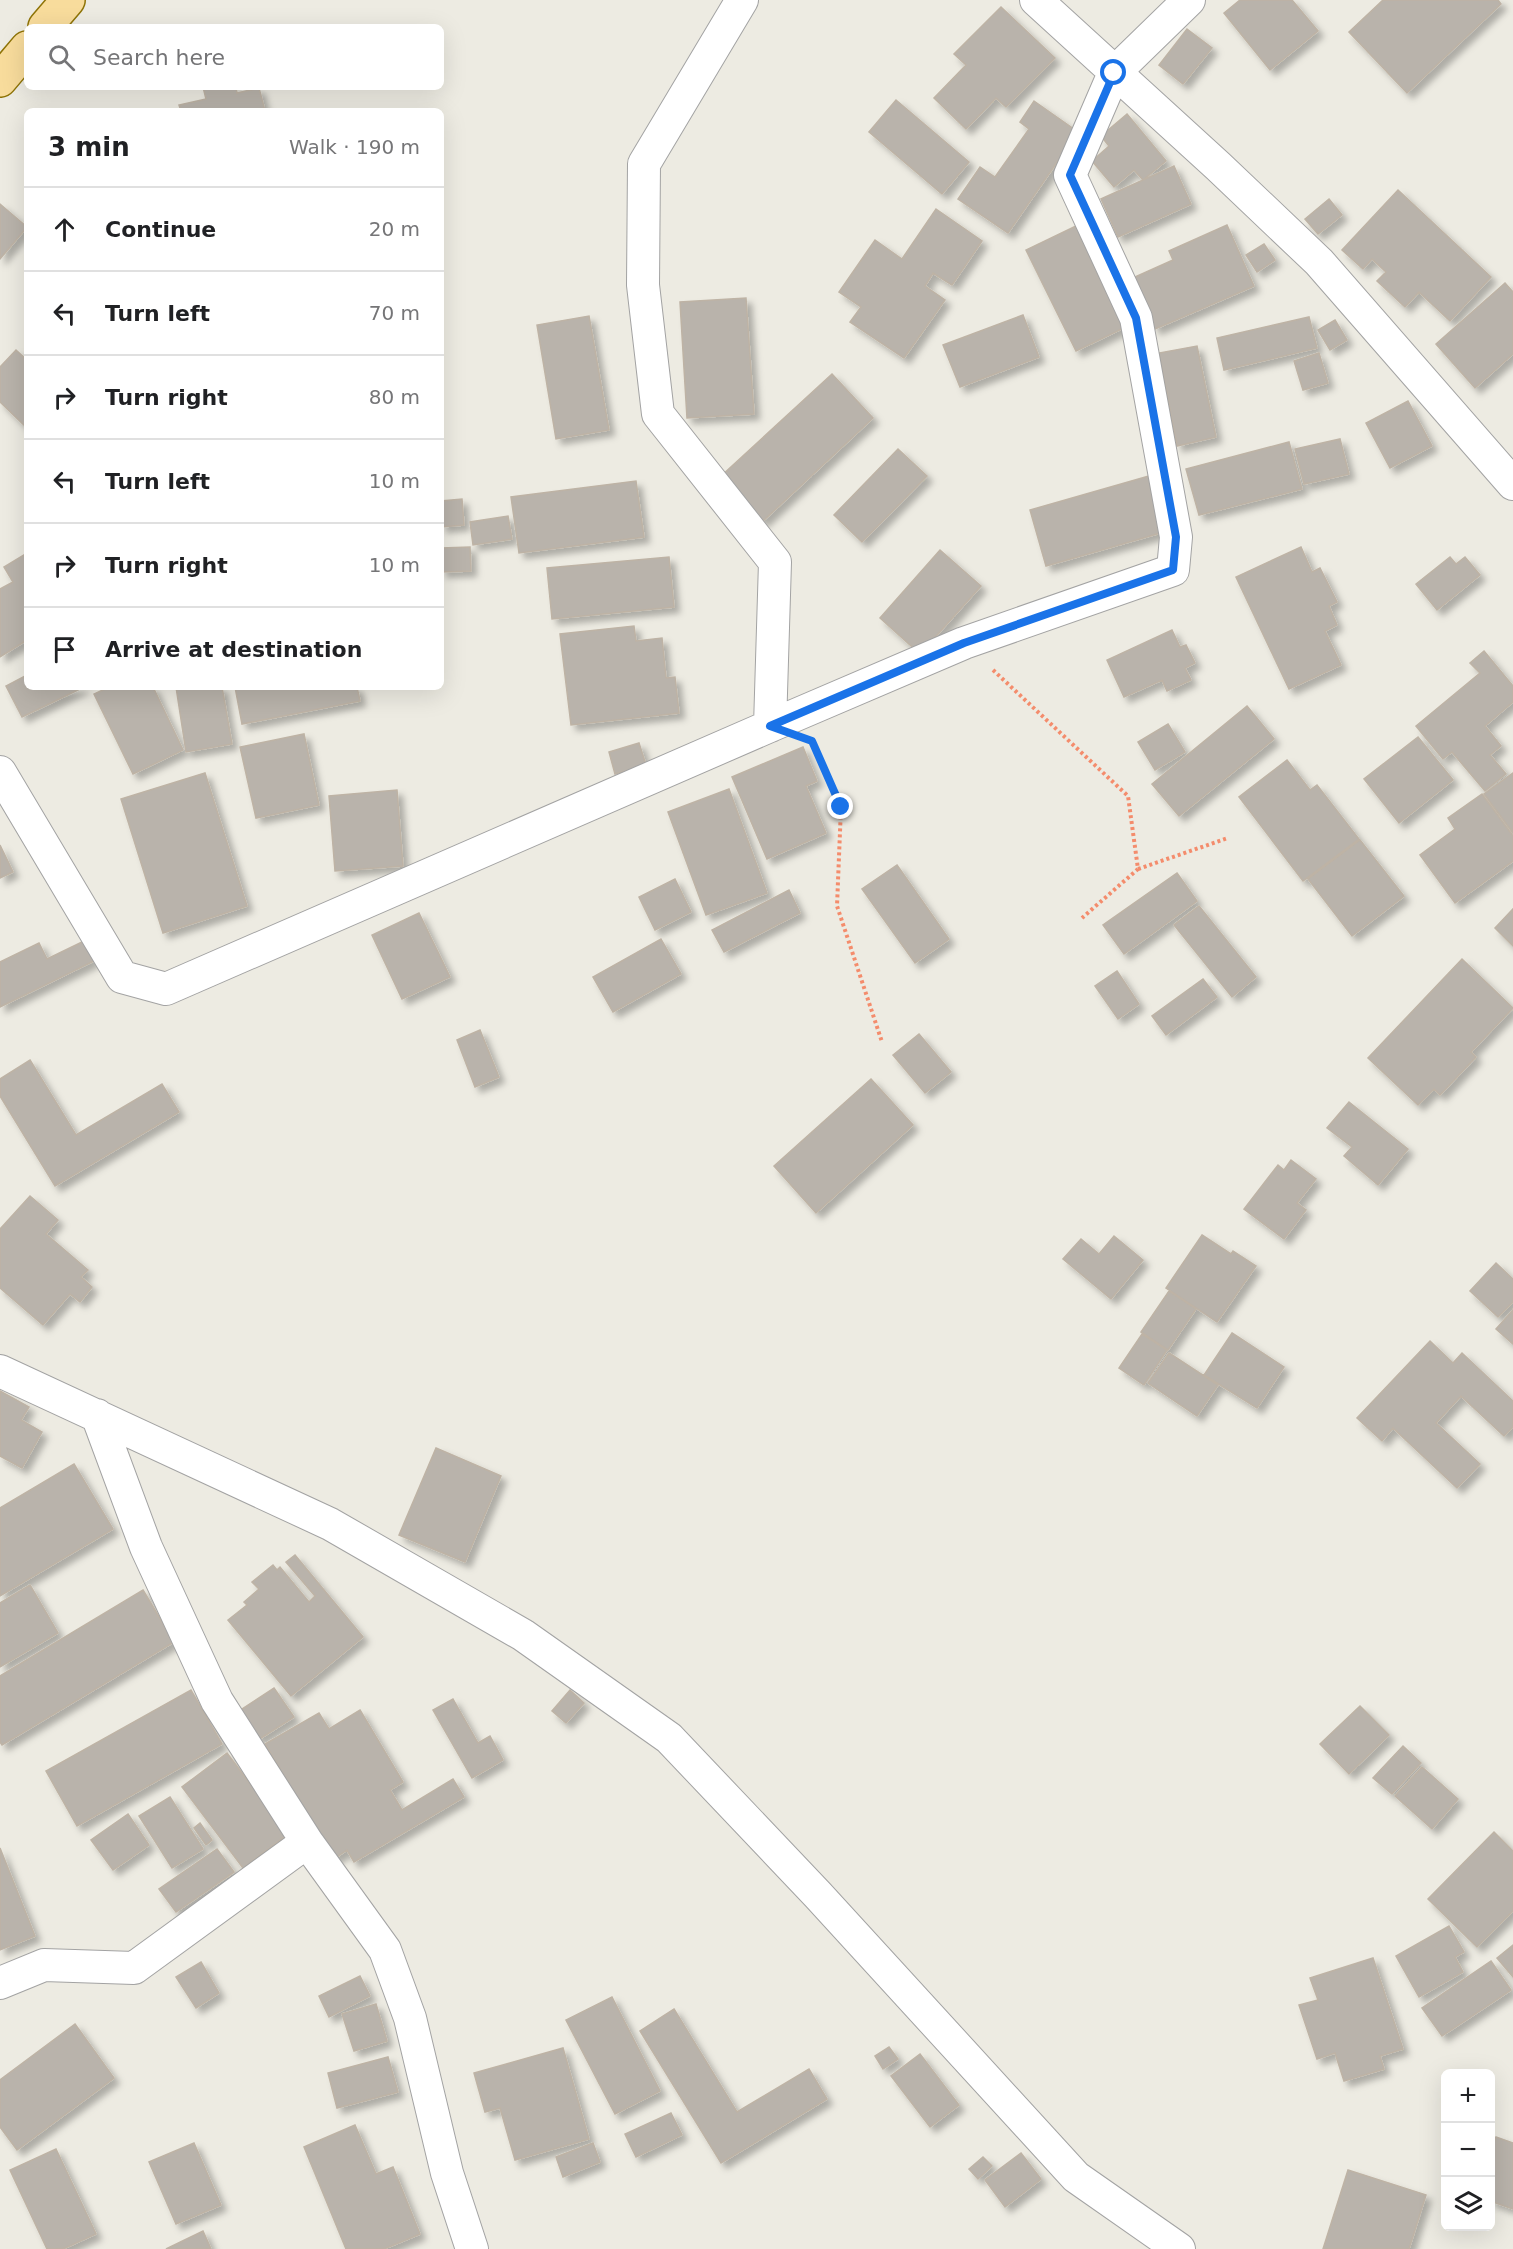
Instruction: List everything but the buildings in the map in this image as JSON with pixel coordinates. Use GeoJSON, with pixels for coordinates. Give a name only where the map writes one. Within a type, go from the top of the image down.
{"type":"FeatureCollection","features":[{"type":"Feature","properties":{"kind":"main road"},"geometry":{"type":"LineString","coordinates":[[48,24],[68,0]]}},
{"type":"Feature","properties":{"kind":"main road"},"geometry":{"type":"LineString","coordinates":[[0,80],[24,52]]}},
{"type":"Feature","properties":{"kind":"street"},"geometry":{"type":"LineString","coordinates":[[742,0],[644,164],[643,285],[658,414],[775,562],[770,726]]}},
{"type":"Feature","properties":{"kind":"street"},"geometry":{"type":"LineString","coordinates":[[1036,0],[1218,166],[1318,262],[1513,484]]}},
{"type":"Feature","properties":{"kind":"street"},"geometry":{"type":"LineString","coordinates":[[0,772],[122,977],[166,989],[964,643],[1173,570],[1176,537],[1136,318],[1070,175],[1114,73],[1189,0]]}},
{"type":"Feature","properties":{"kind":"street"},"geometry":{"type":"LineString","coordinates":[[0,1371],[330,1524],[523,1635],[669,1738],[818,1895],[1076,2177],[1179,2249]]}},
{"type":"Feature","properties":{"kind":"street"},"geometry":{"type":"LineString","coordinates":[[97,1415],[146,1547],[217,1701],[307,1842],[385,1950],[410,2018],[447,2173],[472,2249]]}},
{"type":"Feature","properties":{"kind":"street"},"geometry":{"type":"LineString","coordinates":[[0,1983],[44,1965],[134,1968],[307,1842]]}},
{"type":"Feature","properties":{"kind":"path"},"geometry":{"type":"LineString","coordinates":[[964,643],[1128,796],[1138,869]]}},
{"type":"Feature","properties":{"kind":"path"},"geometry":{"type":"LineString","coordinates":[[770,726],[812,741],[841,807],[837,906],[882,1042]]}},
{"type":"Feature","properties":{"kind":"path"},"geometry":{"type":"LineString","coordinates":[[1082,918],[1138,869],[1228,838]]}},
{"type":"Feature","properties":{"kind":"route"},"geometry":{"type":"LineString","coordinates":[[841,807],[812,741],[770,726],[964,643],[1173,570],[1176,537],[1136,318],[1070,175],[1114,73]]}}]}
